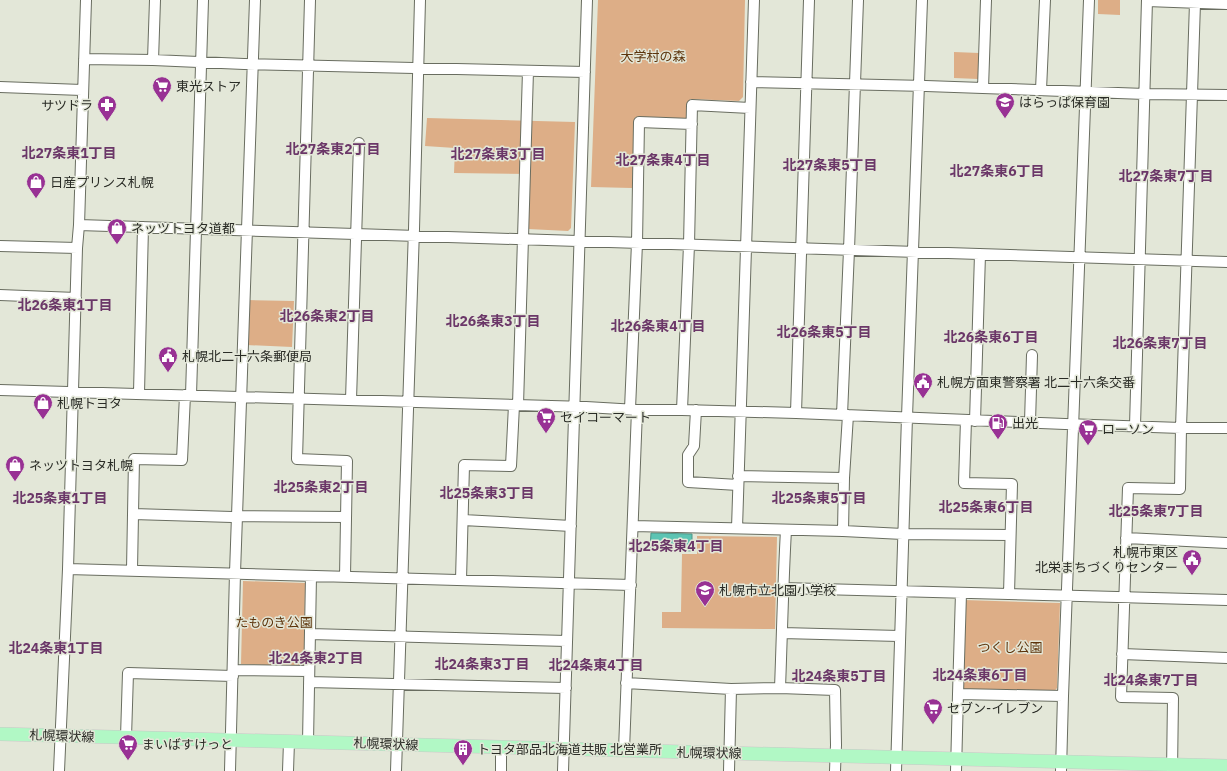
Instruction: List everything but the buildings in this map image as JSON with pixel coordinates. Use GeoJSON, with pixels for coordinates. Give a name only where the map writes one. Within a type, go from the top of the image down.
{"type":"FeatureCollection","features":[{"type":"Feature","properties":{"kind":"main road","name":"札幌環状線"},"geometry":{"type":"LineString","coordinates":[[0,734],[896,757],[956,765],[1172,768],[1227,766]]}},
{"type":"Feature","properties":{"kind":"street"},"geometry":{"type":"LineString","coordinates":[[59,771],[68,569],[86,0]]}},
{"type":"Feature","properties":{"kind":"street"},"geometry":{"type":"LineString","coordinates":[[153,60],[156,0]]}},
{"type":"Feature","properties":{"kind":"street"},"geometry":{"type":"LineString","coordinates":[[132,570],[134,459],[182,460],[188,395],[196,229],[203,0]]}},
{"type":"Feature","properties":{"kind":"street"},"geometry":{"type":"LineString","coordinates":[[230,771],[254,0]]}},
{"type":"Feature","properties":{"kind":"street"},"geometry":{"type":"LineString","coordinates":[[310,0],[297,459],[347,461],[345,577]]}},
{"type":"Feature","properties":{"kind":"street"},"geometry":{"type":"LineString","coordinates":[[396,771],[414,236],[420,0]]}},
{"type":"Feature","properties":{"kind":"street"},"geometry":{"type":"LineString","coordinates":[[563,771],[587,0]]}},
{"type":"Feature","properties":{"kind":"street"},"geometry":{"type":"LineString","coordinates":[[736,528],[754,0]]}},
{"type":"Feature","properties":{"kind":"street"},"geometry":{"type":"LineString","coordinates":[[796,413],[809,0]]}},
{"type":"Feature","properties":{"kind":"street"},"geometry":{"type":"LineString","coordinates":[[843,531],[849,250],[858,0]]}},
{"type":"Feature","properties":{"kind":"street"},"geometry":{"type":"LineString","coordinates":[[896,771],[922,0]]}},
{"type":"Feature","properties":{"kind":"street"},"geometry":{"type":"LineString","coordinates":[[983,88],[986,0]]}},
{"type":"Feature","properties":{"kind":"street"},"geometry":{"type":"LineString","coordinates":[[1041,90],[1045,0]]}},
{"type":"Feature","properties":{"kind":"street"},"geometry":{"type":"LineString","coordinates":[[1062,766],[1063,696],[1089,0]]}},
{"type":"Feature","properties":{"kind":"street"},"geometry":{"type":"LineString","coordinates":[[1135,426],[1147,1],[1227,4]]}},
{"type":"Feature","properties":{"kind":"street"},"geometry":{"type":"LineString","coordinates":[[1172,768],[1173,698],[1121,697],[1122,654],[1128,488],[1180,489],[1180,428],[1195,3]]}},
{"type":"Feature","properties":{"kind":"street"},"geometry":{"type":"LineString","coordinates":[[84,59],[585,72]]}},
{"type":"Feature","properties":{"kind":"street"},"geometry":{"type":"LineString","coordinates":[[461,580],[464,466],[511,466],[516,405],[528,71]]}},
{"type":"Feature","properties":{"kind":"street"},"geometry":{"type":"LineString","coordinates":[[751,82],[807,82],[1145,94],[1227,95]]}},
{"type":"Feature","properties":{"kind":"street"},"geometry":{"type":"LineString","coordinates":[[0,87],[82,90]]}},
{"type":"Feature","properties":{"kind":"street"},"geometry":{"type":"LineString","coordinates":[[682,410],[689,245],[692,105],[750,108]]}},
{"type":"Feature","properties":{"kind":"street"},"geometry":{"type":"LineString","coordinates":[[624,750],[633,526],[633,410],[639,122],[692,124]]}},
{"type":"Feature","properties":{"kind":"street"},"geometry":{"type":"LineString","coordinates":[[351,400],[359,143]]}},
{"type":"Feature","properties":{"kind":"street"},"geometry":{"type":"LineString","coordinates":[[79,225],[1227,262]]}},
{"type":"Feature","properties":{"kind":"street"},"geometry":{"type":"LineString","coordinates":[[139,394],[143,227]]}},
{"type":"Feature","properties":{"kind":"street"},"geometry":{"type":"LineString","coordinates":[[0,246],[77,248]]}},
{"type":"Feature","properties":{"kind":"street"},"geometry":{"type":"LineString","coordinates":[[980,254],[971,420],[964,483],[1012,484],[1009,594]]}},
{"type":"Feature","properties":{"kind":"street"},"geometry":{"type":"LineString","coordinates":[[0,295],[76,298]]}},
{"type":"Feature","properties":{"kind":"street"},"geometry":{"type":"LineString","coordinates":[[1030,422],[1032,355]]}},
{"type":"Feature","properties":{"kind":"street"},"geometry":{"type":"LineString","coordinates":[[0,390],[516,405],[633,410],[796,413],[1180,428],[1227,428]]}},
{"type":"Feature","properties":{"kind":"street"},"geometry":{"type":"LineString","coordinates":[[696,410],[694,446],[688,455],[688,482],[844,478]]}},
{"type":"Feature","properties":{"kind":"street"},"geometry":{"type":"LineString","coordinates":[[133,514],[232,517],[346,517]]}},
{"type":"Feature","properties":{"kind":"street"},"geometry":{"type":"LineString","coordinates":[[462,520],[571,526]]}},
{"type":"Feature","properties":{"kind":"street"},"geometry":{"type":"LineString","coordinates":[[633,526],[843,531],[903,534],[1010,535]]}},
{"type":"Feature","properties":{"kind":"street"},"geometry":{"type":"LineString","coordinates":[[780,688],[782,588],[786,530]]}},
{"type":"Feature","properties":{"kind":"street"},"geometry":{"type":"LineString","coordinates":[[1126,538],[1227,543]]}},
{"type":"Feature","properties":{"kind":"street"},"geometry":{"type":"LineString","coordinates":[[68,569],[631,584]]}},
{"type":"Feature","properties":{"kind":"street"},"geometry":{"type":"LineString","coordinates":[[308,742],[311,576]]}},
{"type":"Feature","properties":{"kind":"street"},"geometry":{"type":"LineString","coordinates":[[782,588],[1227,600]]}},
{"type":"Feature","properties":{"kind":"street"},"geometry":{"type":"LineString","coordinates":[[956,765],[961,593]]}},
{"type":"Feature","properties":{"kind":"street"},"geometry":{"type":"LineString","coordinates":[[310,634],[567,641]]}},
{"type":"Feature","properties":{"kind":"street"},"geometry":{"type":"LineString","coordinates":[[782,634],[900,636]]}},
{"type":"Feature","properties":{"kind":"street"},"geometry":{"type":"LineString","coordinates":[[1122,654],[1227,658]]}},
{"type":"Feature","properties":{"kind":"street"},"geometry":{"type":"LineString","coordinates":[[126,737],[128,673],[309,671]]}},
{"type":"Feature","properties":{"kind":"street"},"geometry":{"type":"LineString","coordinates":[[309,682],[566,688]]}},
{"type":"Feature","properties":{"kind":"street"},"geometry":{"type":"LineString","coordinates":[[626,683],[731,689],[780,688],[835,690],[835,771]]}},
{"type":"Feature","properties":{"kind":"street"},"geometry":{"type":"LineString","coordinates":[[729,771],[731,689]]}},
{"type":"Feature","properties":{"kind":"street"},"geometry":{"type":"LineString","coordinates":[[958,694],[1063,696]]}},
{"type":"Feature","properties":{"kind":"street"},"geometry":{"type":"LineString","coordinates":[[288,771],[289,742]]}},
{"type":"Feature","properties":{"kind":"street"},"geometry":{"type":"LineString","coordinates":[[501,747],[501,771]]}},
{"type":"Feature","properties":{"kind":"green space","name":"大学村の森"},"geometry":{"type":"Polygon","coordinates":[[[598,0],[745,0],[743,97],[739,101],[690,99],[690,117],[686,120],[635,117],[632,188],[591,187],[598,0]]]}},
{"type":"Feature","properties":{"kind":"green space"},"geometry":{"type":"Polygon","coordinates":[[[1098,0],[1120,0],[1120,15],[1098,14],[1098,0]]]}},
{"type":"Feature","properties":{"kind":"green space"},"geometry":{"type":"Polygon","coordinates":[[[954,52],[979,53],[978,79],[954,78],[954,52]]]}},
{"type":"Feature","properties":{"kind":"green space"},"geometry":{"type":"Polygon","coordinates":[[[427,118],[575,122],[571,228],[568,231],[528,229],[530,174],[454,173],[455,148],[425,146],[427,118]]]}},
{"type":"Feature","properties":{"kind":"green space"},"geometry":{"type":"Polygon","coordinates":[[[247,300],[294,301],[292,347],[246,345],[247,300]]]}},
{"type":"Feature","properties":{"kind":"green space"},"geometry":{"type":"Polygon","coordinates":[[[697,536],[777,537],[775,629],[662,628],[662,612],[681,612],[682,554],[697,554],[697,536]]]}},
{"type":"Feature","properties":{"kind":"green space","name":"たものき公園"},"geometry":{"type":"Polygon","coordinates":[[[243,581],[305,583],[304,667],[241,664],[243,581]]]}},
{"type":"Feature","properties":{"kind":"green space","name":"つくし公園"},"geometry":{"type":"Polygon","coordinates":[[[964,600],[1060,603],[1057,688],[1052,694],[961,691],[964,600]]]}},
{"type":"Feature","properties":{"kind":"water"},"geometry":{"type":"Polygon","coordinates":[[[651,533],[692,534],[692,551],[650,549],[651,533]]]}},
{"type":"Feature","properties":{"kind":"place","name":"東光ストア"},"geometry":{"type":"Point","coordinates":[162,103]}},
{"type":"Feature","properties":{"kind":"place","name":"はらっぱ保育園"},"geometry":{"type":"Point","coordinates":[1005,119]}},
{"type":"Feature","properties":{"kind":"place","name":"サツドラ"},"geometry":{"type":"Point","coordinates":[107,122]}},
{"type":"Feature","properties":{"kind":"place","name":"日産プリンス札幌"},"geometry":{"type":"Point","coordinates":[36,199]}},
{"type":"Feature","properties":{"kind":"place","name":"ネッツトヨタ道都"},"geometry":{"type":"Point","coordinates":[117,245]}},
{"type":"Feature","properties":{"kind":"place","name":"札幌北二十六条郵便局"},"geometry":{"type":"Point","coordinates":[168,373]}},
{"type":"Feature","properties":{"kind":"place","name":"札幌方面東警察署 北二十六条交番"},"geometry":{"type":"Point","coordinates":[923,399]}},
{"type":"Feature","properties":{"kind":"place","name":"札幌トヨタ"},"geometry":{"type":"Point","coordinates":[43,420]}},
{"type":"Feature","properties":{"kind":"place","name":"セイコーマート"},"geometry":{"type":"Point","coordinates":[546,434]}},
{"type":"Feature","properties":{"kind":"place","name":"出光"},"geometry":{"type":"Point","coordinates":[998,440]}},
{"type":"Feature","properties":{"kind":"place","name":"ローソン"},"geometry":{"type":"Point","coordinates":[1088,446]}},
{"type":"Feature","properties":{"kind":"place","name":"ネッツトヨタ札幌"},"geometry":{"type":"Point","coordinates":[15,482]}},
{"type":"Feature","properties":{"kind":"place","name":"札幌市東区 北栄まちづくりセンター"},"geometry":{"type":"Point","coordinates":[1192,576]}},
{"type":"Feature","properties":{"kind":"place","name":"札幌市立北園小学校"},"geometry":{"type":"Point","coordinates":[705,607]}},
{"type":"Feature","properties":{"kind":"place","name":"セブン-イレブン"},"geometry":{"type":"Point","coordinates":[933,725]}},
{"type":"Feature","properties":{"kind":"place","name":"まいばすけっと"},"geometry":{"type":"Point","coordinates":[128,761]}},
{"type":"Feature","properties":{"kind":"place","name":"トヨタ部品北海道共販 北営業所"},"geometry":{"type":"Point","coordinates":[463,766]}},
{"type":"Feature","properties":{"kind":"district","name":"北27条東2丁目"},"geometry":{"type":"Point","coordinates":[333,149]}},
{"type":"Feature","properties":{"kind":"district","name":"北27条東1丁目"},"geometry":{"type":"Point","coordinates":[69,153]}},
{"type":"Feature","properties":{"kind":"district","name":"北27条東3丁目"},"geometry":{"type":"Point","coordinates":[498,154]}},
{"type":"Feature","properties":{"kind":"district","name":"北27条東4丁目"},"geometry":{"type":"Point","coordinates":[663,160]}},
{"type":"Feature","properties":{"kind":"district","name":"北27条東5丁目"},"geometry":{"type":"Point","coordinates":[830,165]}},
{"type":"Feature","properties":{"kind":"district","name":"北27条東6丁目"},"geometry":{"type":"Point","coordinates":[997,171]}},
{"type":"Feature","properties":{"kind":"district","name":"北27条東7丁目"},"geometry":{"type":"Point","coordinates":[1166,176]}},
{"type":"Feature","properties":{"kind":"district","name":"北26条東1丁目"},"geometry":{"type":"Point","coordinates":[65,305]}},
{"type":"Feature","properties":{"kind":"district","name":"北26条東2丁目"},"geometry":{"type":"Point","coordinates":[327,316]}},
{"type":"Feature","properties":{"kind":"district","name":"北26条東3丁目"},"geometry":{"type":"Point","coordinates":[493,321]}},
{"type":"Feature","properties":{"kind":"district","name":"北26条東4丁目"},"geometry":{"type":"Point","coordinates":[658,326]}},
{"type":"Feature","properties":{"kind":"district","name":"北26条東5丁目"},"geometry":{"type":"Point","coordinates":[824,332]}},
{"type":"Feature","properties":{"kind":"district","name":"北26条東6丁目"},"geometry":{"type":"Point","coordinates":[991,337]}},
{"type":"Feature","properties":{"kind":"district","name":"北26条東7丁目"},"geometry":{"type":"Point","coordinates":[1160,343]}},
{"type":"Feature","properties":{"kind":"district","name":"北25条東2丁目"},"geometry":{"type":"Point","coordinates":[321,487]}},
{"type":"Feature","properties":{"kind":"district","name":"北25条東3丁目"},"geometry":{"type":"Point","coordinates":[487,493]}},
{"type":"Feature","properties":{"kind":"district","name":"北25条東1丁目"},"geometry":{"type":"Point","coordinates":[60,498]}},
{"type":"Feature","properties":{"kind":"district","name":"北25条東5丁目"},"geometry":{"type":"Point","coordinates":[819,498]}},
{"type":"Feature","properties":{"kind":"district","name":"北25条東6丁目"},"geometry":{"type":"Point","coordinates":[986,507]}},
{"type":"Feature","properties":{"kind":"district","name":"北25条東7丁目"},"geometry":{"type":"Point","coordinates":[1156,511]}},
{"type":"Feature","properties":{"kind":"district","name":"北25条東4丁目"},"geometry":{"type":"Point","coordinates":[676,546]}},
{"type":"Feature","properties":{"kind":"district","name":"北24条東1丁目"},"geometry":{"type":"Point","coordinates":[56,648]}},
{"type":"Feature","properties":{"kind":"district","name":"北24条東2丁目"},"geometry":{"type":"Point","coordinates":[316,658]}},
{"type":"Feature","properties":{"kind":"district","name":"北24条東3丁目"},"geometry":{"type":"Point","coordinates":[482,664]}},
{"type":"Feature","properties":{"kind":"district","name":"北24条東4丁目"},"geometry":{"type":"Point","coordinates":[596,665]}},
{"type":"Feature","properties":{"kind":"district","name":"北24条東6丁目"},"geometry":{"type":"Point","coordinates":[980,675]}},
{"type":"Feature","properties":{"kind":"district","name":"北24条東5丁目"},"geometry":{"type":"Point","coordinates":[839,676]}},
{"type":"Feature","properties":{"kind":"district","name":"北24条東7丁目"},"geometry":{"type":"Point","coordinates":[1151,680]}}]}
